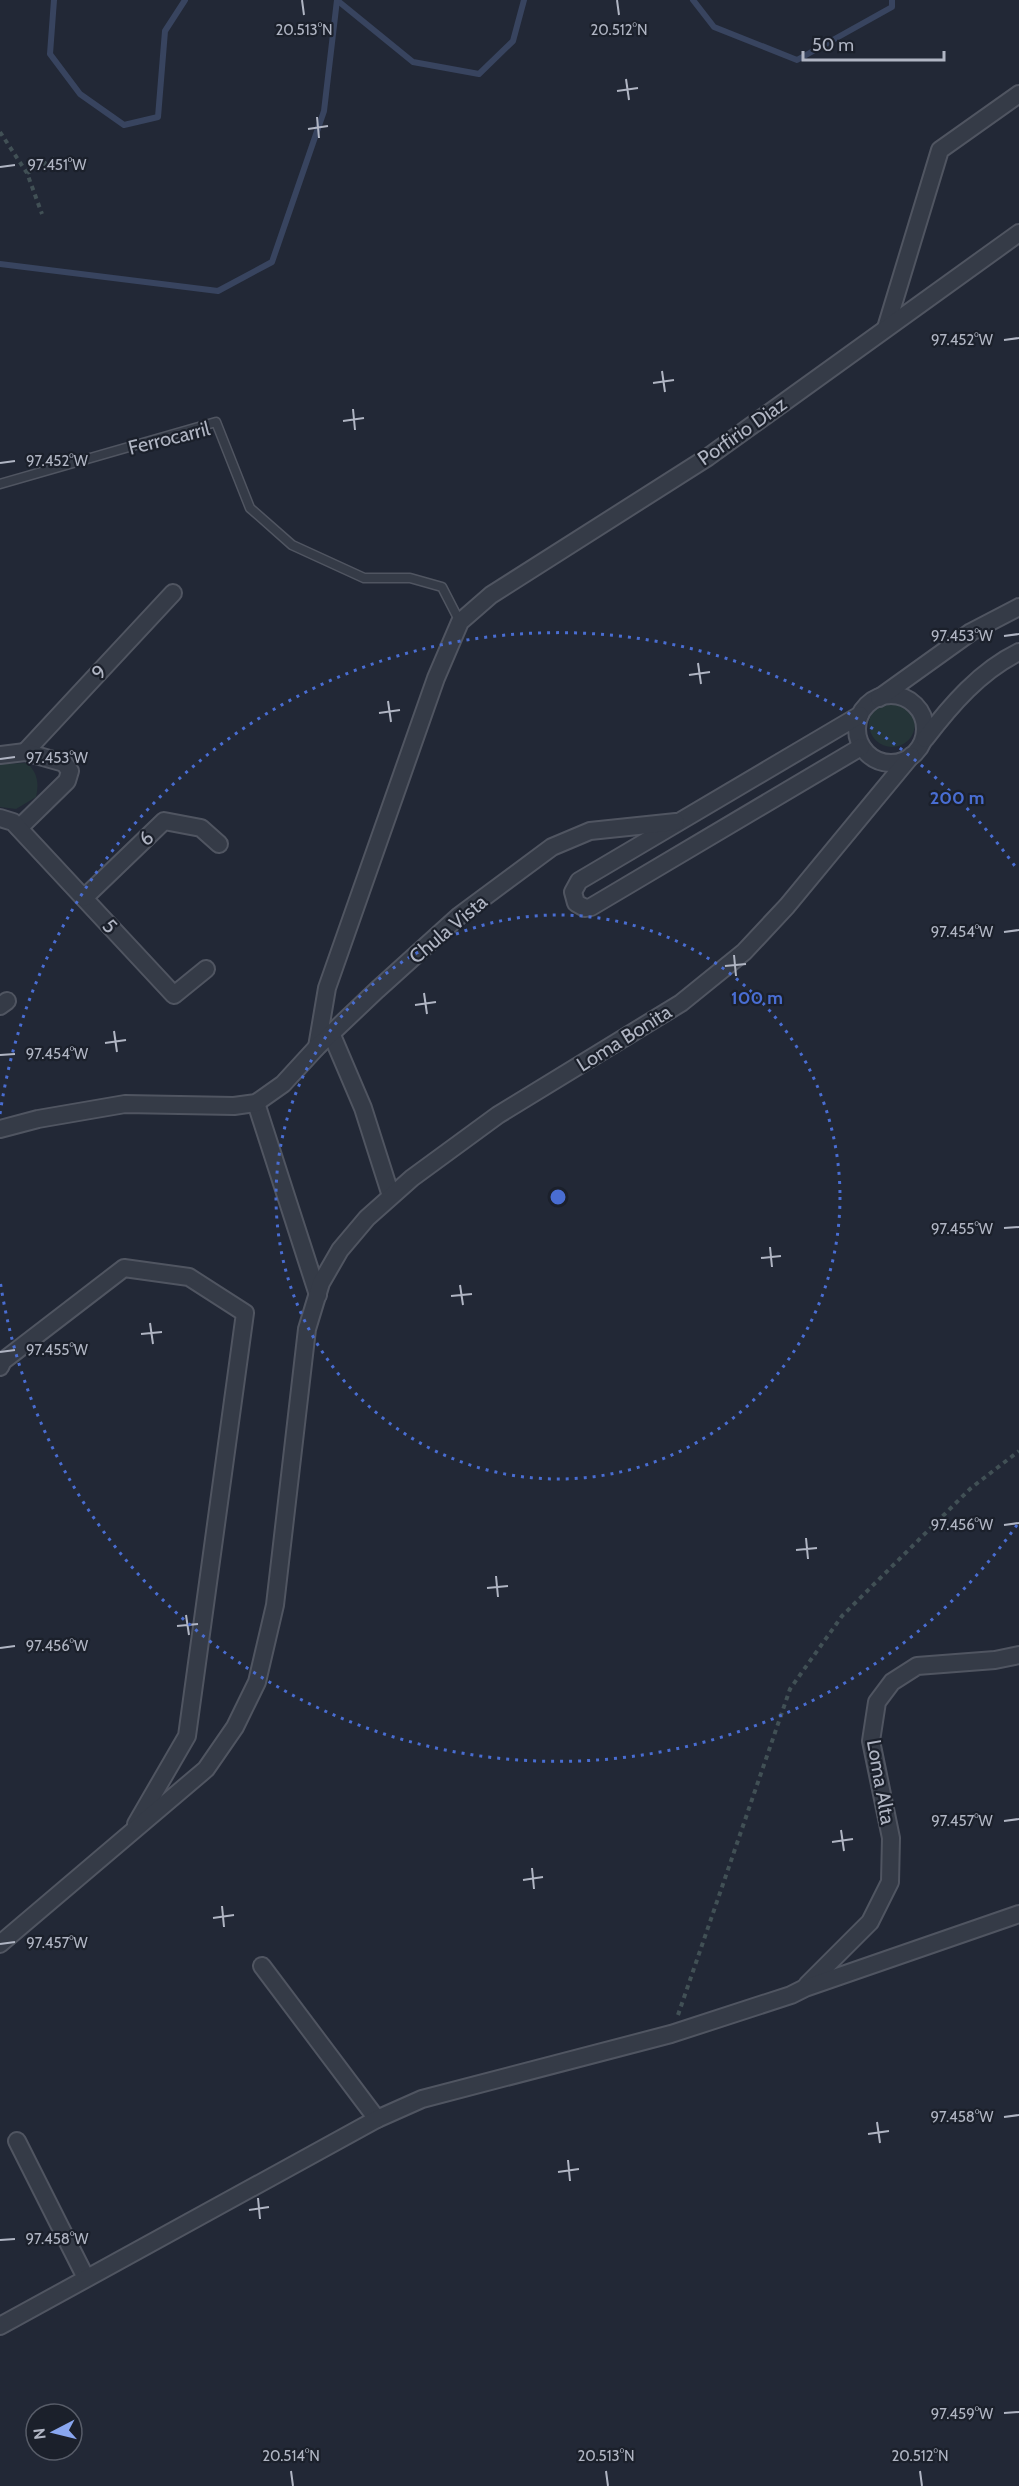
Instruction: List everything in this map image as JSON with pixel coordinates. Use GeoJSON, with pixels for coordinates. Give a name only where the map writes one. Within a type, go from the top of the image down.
{"type":"FeatureCollection","features":[{"type":"Feature","properties":{"kind":"street"},"geometry":{"type":"LineString","coordinates":[[886,328],[940,150],[1019,94]]}},
{"type":"Feature","properties":{"kind":"street","name":"Porfirio Diaz"},"geometry":{"type":"LineString","coordinates":[[460,622],[491,595],[708,457],[1019,233]]}},
{"type":"Feature","properties":{"kind":"street","name":"9"},"geometry":{"type":"LineString","coordinates":[[25,752],[173,593]]}},
{"type":"Feature","properties":{"kind":"street"},"geometry":{"type":"LineString","coordinates":[[1019,607],[971,632],[867,706],[860,715],[857,725],[857,736],[861,747],[868,755],[890,763],[911,756],[920,748],[953,702],[979,680],[1019,652]]}},
{"type":"Feature","properties":{"kind":"street"},"geometry":{"type":"LineString","coordinates":[[317,1047],[327,988],[436,678],[460,622]]}},
{"type":"Feature","properties":{"kind":"street"},"geometry":{"type":"LineString","coordinates":[[876,700],[887,696],[910,701],[924,717],[927,728],[925,739]]}},
{"type":"Feature","properties":{"kind":"street"},"geometry":{"type":"LineString","coordinates":[[860,715],[579,881],[573,892],[576,903],[585,908],[591,907],[861,747]]}},
{"type":"Feature","properties":{"kind":"street"},"geometry":{"type":"LineString","coordinates":[[0,755],[25,752],[64,764],[70,771],[67,781],[19,828]]}},
{"type":"Feature","properties":{"kind":"street","name":"Loma Bonita"},"geometry":{"type":"LineString","coordinates":[[132,1831],[175,1798],[206,1769],[236,1727],[257,1682],[275,1605],[307,1329],[318,1295],[340,1250],[367,1218],[412,1178],[498,1115],[681,1003],[744,952],[787,906],[911,756]]}},
{"type":"Feature","properties":{"kind":"street","name":"5"},"geometry":{"type":"LineString","coordinates":[[0,818],[13,822],[19,828],[174,995],[206,969]]}},
{"type":"Feature","properties":{"kind":"street","name":"6"},"geometry":{"type":"LineString","coordinates":[[84,898],[164,821],[201,828],[219,844]]}},
{"type":"Feature","properties":{"kind":"street","name":"Chula Vista"},"geometry":{"type":"LineString","coordinates":[[0,1129],[38,1119],[125,1104],[234,1106],[256,1103],[283,1084],[317,1047],[459,916],[552,847],[590,831],[676,822]]}},
{"type":"Feature","properties":{"kind":"street"},"geometry":{"type":"LineString","coordinates":[[331,1034],[363,1108],[391,1197]]}},
{"type":"Feature","properties":{"kind":"street"},"geometry":{"type":"LineString","coordinates":[[256,1103],[318,1295]]}},
{"type":"Feature","properties":{"kind":"street"},"geometry":{"type":"LineString","coordinates":[[0,1367],[3,1361],[124,1268],[189,1277],[245,1313],[187,1736],[132,1831],[0,1944]]}},
{"type":"Feature","properties":{"kind":"street","name":"Loma Alta"},"geometry":{"type":"LineString","coordinates":[[804,1988],[870,1922],[890,1882],[891,1838],[871,1741],[877,1702],[892,1682],[917,1666],[1019,1656]]}},
{"type":"Feature","properties":{"kind":"street","name":"Loma Alta"},"geometry":{"type":"LineString","coordinates":[[0,2326],[377,2119],[422,2099],[672,2034],[791,1995],[804,1988],[1019,1914]]}},
{"type":"Feature","properties":{"kind":"street"},"geometry":{"type":"LineString","coordinates":[[262,1966],[377,2119]]}},
{"type":"Feature","properties":{"kind":"street"},"geometry":{"type":"LineString","coordinates":[[17,2141],[86,2278]]}},
{"type":"Feature","properties":{"kind":"lane","name":"Ferrocarril"},"geometry":{"type":"LineString","coordinates":[[0,484],[216,422],[250,508],[292,545],[364,578],[410,578],[442,587],[460,622]]}},
{"type":"Feature","properties":{"kind":"path"},"geometry":{"type":"LineString","coordinates":[[0,132],[27,173],[42,214]]}},
{"type":"Feature","properties":{"kind":"path"},"geometry":{"type":"LineString","coordinates":[[27,173],[57,157]]}},
{"type":"Feature","properties":{"kind":"path"},"geometry":{"type":"LineString","coordinates":[[672,2034],[789,1689],[842,1616],[971,1488],[1019,1451]]}},
{"type":"Feature","properties":{"kind":"shaded area"},"geometry":{"type":"Polygon","coordinates":[[[892,701],[908,708],[915,724],[908,740],[892,747],[876,740],[869,724],[876,708],[892,701]]]}},
{"type":"Feature","properties":{"kind":"shaded area"},"geometry":{"type":"Polygon","coordinates":[[[27,763],[37,779],[36,797],[16,809],[0,807],[0,764],[27,763]]]}},
{"type":"Feature","properties":{"kind":"waterway"},"geometry":{"type":"LineString","coordinates":[[54,0],[50,54],[80,94],[124,125],[158,117],[165,31],[185,0]]}},
{"type":"Feature","properties":{"kind":"waterway"},"geometry":{"type":"LineString","coordinates":[[0,264],[218,291],[272,262],[324,111],[337,0]]}},
{"type":"Feature","properties":{"kind":"waterway"},"geometry":{"type":"LineString","coordinates":[[338,1],[413,62],[479,74],[513,41],[524,0]]}},
{"type":"Feature","properties":{"kind":"waterway"},"geometry":{"type":"LineString","coordinates":[[693,0],[714,27],[797,60],[892,7],[892,0]]}}]}
